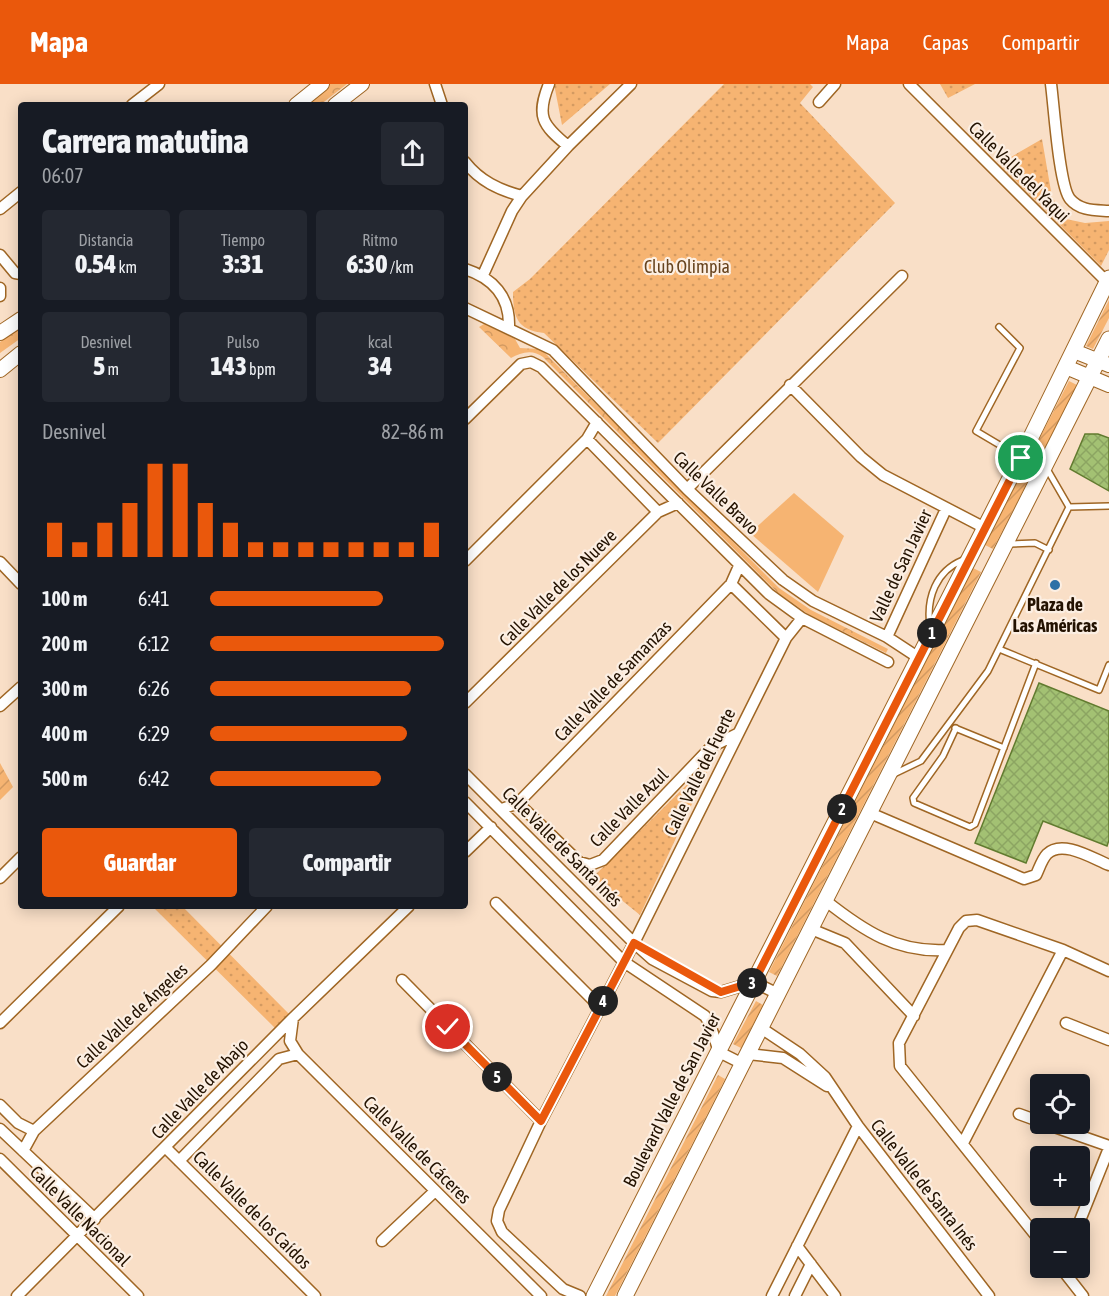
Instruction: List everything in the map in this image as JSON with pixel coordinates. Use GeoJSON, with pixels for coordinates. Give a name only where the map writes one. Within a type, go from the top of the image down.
{"type":"FeatureCollection","features":[{"type":"Feature","properties":{"kind":"main road","name":"Boulevard Valle de San Javier"},"geometry":{"type":"LineString","coordinates":[[594,1296],[1021,458],[1108,280]]}},
{"type":"Feature","properties":{"kind":"main road"},"geometry":{"type":"LineString","coordinates":[[625,1296],[1091,377],[1104,363],[1109,339]]}},
{"type":"Feature","properties":{"kind":"main road"},"geometry":{"type":"LineString","coordinates":[[971,555],[997,565]]}},
{"type":"Feature","properties":{"kind":"street"},"geometry":{"type":"LineString","coordinates":[[136,102],[159,84]]}},
{"type":"Feature","properties":{"kind":"street"},"geometry":{"type":"LineString","coordinates":[[300,102],[322,84]]}},
{"type":"Feature","properties":{"kind":"street"},"geometry":{"type":"LineString","coordinates":[[339,102],[362,84]]}},
{"type":"Feature","properties":{"kind":"street"},"geometry":{"type":"LineString","coordinates":[[435,84],[441,102]]}},
{"type":"Feature","properties":{"kind":"street"},"geometry":{"type":"LineString","coordinates":[[549,84],[543,99],[541,116],[550,132],[567,146]]}},
{"type":"Feature","properties":{"kind":"street"},"geometry":{"type":"LineString","coordinates":[[483,275],[512,211],[522,196],[567,146],[631,84]]}},
{"type":"Feature","properties":{"kind":"street"},"geometry":{"type":"LineString","coordinates":[[819,102],[835,84]]}},
{"type":"Feature","properties":{"kind":"street","name":"Calle Valle del Yaqui"},"geometry":{"type":"LineString","coordinates":[[909,84],[1108,280]]}},
{"type":"Feature","properties":{"kind":"street","name":"Calle Valle del Yaqui"},"geometry":{"type":"LineString","coordinates":[[1051,84],[1064,190],[1077,206],[1087,210],[1109,210]]}},
{"type":"Feature","properties":{"kind":"street"},"geometry":{"type":"LineString","coordinates":[[468,165],[482,180],[501,190],[522,196]]}},
{"type":"Feature","properties":{"kind":"street"},"geometry":{"type":"LineString","coordinates":[[0,209],[18,194]]}},
{"type":"Feature","properties":{"kind":"street"},"geometry":{"type":"LineString","coordinates":[[0,255],[15,273],[18,274]]}},
{"type":"Feature","properties":{"kind":"street"},"geometry":{"type":"LineString","coordinates":[[468,270],[483,275],[496,286],[510,312],[509,327]]}},
{"type":"Feature","properties":{"kind":"street"},"geometry":{"type":"LineString","coordinates":[[687,489],[902,276]]}},
{"type":"Feature","properties":{"kind":"street"},"geometry":{"type":"LineString","coordinates":[[0,288],[0,296]]}},
{"type":"Feature","properties":{"kind":"street","name":"Calle Valle Bravo"},"geometry":{"type":"LineString","coordinates":[[468,308],[554,350],[687,489],[783,580],[813,600],[886,637],[919,658]]}},
{"type":"Feature","properties":{"kind":"street"},"geometry":{"type":"LineString","coordinates":[[0,333],[18,321]]}},
{"type":"Feature","properties":{"kind":"street"},"geometry":{"type":"LineString","coordinates":[[1074,351],[1104,363]]}},
{"type":"Feature","properties":{"kind":"street"},"geometry":{"type":"LineString","coordinates":[[0,370],[18,355]]}},
{"type":"Feature","properties":{"kind":"street","name":"Calle Valle Bravo"},"geometry":{"type":"LineString","coordinates":[[468,416],[521,364],[531,362],[541,368],[597,422],[769,594],[802,618],[888,662]]}},
{"type":"Feature","properties":{"kind":"street"},"geometry":{"type":"LineString","coordinates":[[1066,367],[1109,385]]}},
{"type":"Feature","properties":{"kind":"street"},"geometry":{"type":"LineString","coordinates":[[790,385],[868,463],[883,475],[985,528]]}},
{"type":"Feature","properties":{"kind":"street"},"geometry":{"type":"LineString","coordinates":[[468,558],[587,439],[597,422]]}},
{"type":"Feature","properties":{"kind":"street"},"geometry":{"type":"LineString","coordinates":[[587,439],[658,512]]}},
{"type":"Feature","properties":{"kind":"street","name":"Calle Valle de los Nueve"},"geometry":{"type":"LineString","coordinates":[[468,700],[658,512],[678,502]]}},
{"type":"Feature","properties":{"kind":"street","name":"Valle de San Javier"},"geometry":{"type":"LineString","coordinates":[[886,637],[946,509]]}},
{"type":"Feature","properties":{"kind":"street"},"geometry":{"type":"LineString","coordinates":[[0,562],[18,581]]}},
{"type":"Feature","properties":{"kind":"street","name":"Calle Valle de Samanzas"},"geometry":{"type":"LineString","coordinates":[[502,809],[518,803],[731,584],[739,566]]}},
{"type":"Feature","properties":{"kind":"street"},"geometry":{"type":"LineString","coordinates":[[731,584],[786,638]]}},
{"type":"Feature","properties":{"kind":"street","name":"Calle Valle del Fuerte"},"geometry":{"type":"LineString","coordinates":[[580,1296],[563,1289],[502,1232],[497,1221],[499,1210],[541,1121],[634,943],[786,638],[802,618]]}},
{"type":"Feature","properties":{"kind":"street"},"geometry":{"type":"LineString","coordinates":[[0,706],[18,690]]}},
{"type":"Feature","properties":{"kind":"street","name":"Calle Valle Azul"},"geometry":{"type":"LineString","coordinates":[[518,803],[579,862],[591,865],[603,860],[711,747],[737,734]]}},
{"type":"Feature","properties":{"kind":"street","name":"Calle Valle de Santa Inés"},"geometry":{"type":"LineString","coordinates":[[468,777],[652,959],[705,988],[721,992],[754,982]]}},
{"type":"Feature","properties":{"kind":"street","name":"Calle Valle de Santa Inés"},"geometry":{"type":"LineString","coordinates":[[468,805],[624,962],[698,1010],[710,1024],[719,1052],[745,1059],[783,1058],[808,1072],[834,1093]]}},
{"type":"Feature","properties":{"kind":"street"},"geometry":{"type":"LineString","coordinates":[[870,813],[1024,879],[1036,876],[1046,855],[1055,848],[1067,848],[1109,865]]}},
{"type":"Feature","properties":{"kind":"street"},"geometry":{"type":"LineString","coordinates":[[468,849],[491,827]]}},
{"type":"Feature","properties":{"kind":"street"},"geometry":{"type":"LineString","coordinates":[[0,878],[18,860]]}},
{"type":"Feature","properties":{"kind":"street"},"geometry":{"type":"LineString","coordinates":[[826,901],[855,923],[890,944],[928,951],[947,950]]}},
{"type":"Feature","properties":{"kind":"street"},"geometry":{"type":"LineString","coordinates":[[496,903],[600,1007]]}},
{"type":"Feature","properties":{"kind":"street"},"geometry":{"type":"LineString","coordinates":[[0,1023],[116,909]]}},
{"type":"Feature","properties":{"kind":"street","name":"Calle Valle de Ángeles"},"geometry":{"type":"LineString","coordinates":[[23,1151],[34,1131],[211,965],[264,909]]}},
{"type":"Feature","properties":{"kind":"street","name":"Calle Valle de Abajo"},"geometry":{"type":"LineString","coordinates":[[17,1296],[293,1018],[406,909]]}},
{"type":"Feature","properties":{"kind":"street"},"geometry":{"type":"LineString","coordinates":[[1030,1228],[900,1066],[900,1043],[947,950],[959,928],[966,921],[976,920],[1063,950],[1109,971]]}},
{"type":"Feature","properties":{"kind":"street"},"geometry":{"type":"LineString","coordinates":[[811,929],[845,943],[914,1016]]}},
{"type":"Feature","properties":{"kind":"street"},"geometry":{"type":"LineString","coordinates":[[963,1143],[1063,950]]}},
{"type":"Feature","properties":{"kind":"street"},"geometry":{"type":"LineString","coordinates":[[402,980],[541,1121]]}},
{"type":"Feature","properties":{"kind":"street"},"geometry":{"type":"LineString","coordinates":[[754,982],[778,994]]}},
{"type":"Feature","properties":{"kind":"street"},"geometry":{"type":"LineString","coordinates":[[293,1018],[290,1041],[298,1054]]}},
{"type":"Feature","properties":{"kind":"street"},"geometry":{"type":"LineString","coordinates":[[1066,1023],[1109,1040]]}},
{"type":"Feature","properties":{"kind":"street","name":"Calle Valle de Santa Inés"},"geometry":{"type":"LineString","coordinates":[[761,1028],[814,1065],[989,1296]]}},
{"type":"Feature","properties":{"kind":"street","name":"Calle Valle de Abajo"},"geometry":{"type":"LineString","coordinates":[[179,1161],[279,1059],[298,1054]]}},
{"type":"Feature","properties":{"kind":"street","name":"Calle Valle de Cáceres"},"geometry":{"type":"LineString","coordinates":[[298,1054],[541,1296]]}},
{"type":"Feature","properties":{"kind":"street"},"geometry":{"type":"LineString","coordinates":[[0,1105],[18,1123],[34,1131]]}},
{"type":"Feature","properties":{"kind":"street"},"geometry":{"type":"LineString","coordinates":[[1019,1114],[1030,1118]]}},
{"type":"Feature","properties":{"kind":"street"},"geometry":{"type":"LineString","coordinates":[[772,1296],[858,1126]]}},
{"type":"Feature","properties":{"kind":"street","name":"Calle Valle Nacional"},"geometry":{"type":"LineString","coordinates":[[0,1129],[95,1219]]}},
{"type":"Feature","properties":{"kind":"street"},"geometry":{"type":"LineString","coordinates":[[1073,1134],[1109,1147],[1081,1218]]}},
{"type":"Feature","properties":{"kind":"street","name":"Calle Valle de los Caídos"},"geometry":{"type":"LineString","coordinates":[[166,1148],[302,1291],[315,1296]]}},
{"type":"Feature","properties":{"kind":"street","name":"Calle Valle Nacional"},"geometry":{"type":"LineString","coordinates":[[2,1165],[138,1296]]}},
{"type":"Feature","properties":{"kind":"street"},"geometry":{"type":"LineString","coordinates":[[382,1241],[435,1191]]}},
{"type":"Feature","properties":{"kind":"street"},"geometry":{"type":"LineString","coordinates":[[798,1246],[835,1296]]}},
{"type":"Feature","properties":{"kind":"street"},"geometry":{"type":"LineString","coordinates":[[795,1296],[811,1264]]}},
{"type":"Feature","properties":{"kind":"street"},"geometry":{"type":"LineString","coordinates":[[1070,1278],[1083,1296]]}},
{"type":"Feature","properties":{"kind":"lane"},"geometry":{"type":"LineString","coordinates":[[999,327],[1020,348],[976,431],[1021,458]]}},
{"type":"Feature","properties":{"kind":"lane"},"geometry":{"type":"LineString","coordinates":[[1046,467],[1069,507]]}},
{"type":"Feature","properties":{"kind":"lane"},"geometry":{"type":"LineString","coordinates":[[1069,507],[1109,506]]}},
{"type":"Feature","properties":{"kind":"lane"},"geometry":{"type":"LineString","coordinates":[[889,777],[921,761],[988,672],[1069,507]]}},
{"type":"Feature","properties":{"kind":"lane"},"geometry":{"type":"LineString","coordinates":[[1007,544],[1035,543],[1049,550]]}},
{"type":"Feature","properties":{"kind":"lane"},"geometry":{"type":"LineString","coordinates":[[999,649],[1099,690],[1109,665]]}},
{"type":"Feature","properties":{"kind":"lane"},"geometry":{"type":"LineString","coordinates":[[956,728],[943,756],[913,798],[914,803],[970,827],[975,824],[1036,663]]}},
{"type":"Feature","properties":{"kind":"lane"},"geometry":{"type":"LineString","coordinates":[[948,725],[1004,748]]}},
{"type":"Feature","properties":{"kind":"green space"},"geometry":{"type":"Polygon","coordinates":[[[329,84],[347,84],[324,102],[307,102],[329,84]]]}},
{"type":"Feature","properties":{"kind":"green space"},"geometry":{"type":"Polygon","coordinates":[[[554,84],[610,84],[562,125],[554,84]]]}},
{"type":"Feature","properties":{"kind":"green space","name":"Club Olimpia"},"geometry":{"type":"Polygon","coordinates":[[[724,84],[810,84],[813,87],[800,103],[895,203],[658,443],[544,333],[528,329],[518,321],[514,309],[513,292],[530,279],[724,84]]]}},
{"type":"Feature","properties":{"kind":"green space"},"geometry":{"type":"Polygon","coordinates":[[[940,84],[975,84],[948,98],[940,84]]]}},
{"type":"Feature","properties":{"kind":"green space"},"geometry":{"type":"Polygon","coordinates":[[[1042,139],[1052,197],[1066,219],[1085,223],[1109,221],[1109,250],[1101,266],[999,164],[1042,139]]]}},
{"type":"Feature","properties":{"kind":"green space"},"geometry":{"type":"Polygon","coordinates":[[[1109,300],[1109,318],[1093,349],[1086,346],[1109,300]]]}},
{"type":"Feature","properties":{"kind":"green space"},"geometry":{"type":"Polygon","coordinates":[[[484,324],[515,339],[520,348],[539,349],[545,353],[779,588],[811,610],[888,649],[886,653],[808,614],[777,592],[543,357],[527,352],[511,358],[479,327],[484,324]]]}},
{"type":"Feature","properties":{"kind":"green space"},"geometry":{"type":"Polygon","coordinates":[[[18,328],[18,340],[0,353],[0,342],[18,328]]]}},
{"type":"Feature","properties":{"kind":"green space"},"geometry":{"type":"Polygon","coordinates":[[[1069,381],[1077,385],[993,549],[985,545],[1069,381]]]}},
{"type":"Feature","properties":{"kind":"green space"},"geometry":{"type":"Polygon","coordinates":[[[794,493],[844,536],[818,592],[750,533],[794,493]]]}},
{"type":"Feature","properties":{"kind":"green space"},"geometry":{"type":"Polygon","coordinates":[[[973,568],[981,572],[777,976],[769,972],[973,568]]]}},
{"type":"Feature","properties":{"kind":"green space"},"geometry":{"type":"Polygon","coordinates":[[[713,759],[640,915],[593,877],[713,759]]]}},
{"type":"Feature","properties":{"kind":"green space"},"geometry":{"type":"Polygon","coordinates":[[[0,763],[13,787],[0,800],[0,763]]]}},
{"type":"Feature","properties":{"kind":"green space"},"geometry":{"type":"Polygon","coordinates":[[[155,909],[185,909],[293,1018],[279,1032],[155,909]]]}},
{"type":"Feature","properties":{"kind":"green space"},"geometry":{"type":"Polygon","coordinates":[[[756,1001],[763,1005],[741,1048],[733,1044],[756,1001]]]}},
{"type":"Feature","properties":{"kind":"green space"},"geometry":{"type":"Polygon","coordinates":[[[718,1075],[725,1079],[615,1296],[606,1296],[718,1075]]]}},
{"type":"Feature","properties":{"kind":"building"},"geometry":{"type":"Polygon","coordinates":[[[1085,434],[1098,434],[1109,438],[1109,491],[1070,469],[1085,434]]]}},
{"type":"Feature","properties":{"kind":"building"},"geometry":{"type":"Polygon","coordinates":[[[1039,683],[1109,711],[1109,840],[1107,846],[1043,821],[1026,863],[975,843],[1039,683]]]}},
{"type":"Feature","properties":{"kind":"place","name":"Plaza de Las Américas"},"geometry":{"type":"Point","coordinates":[1055,585]}},
{"type":"Feature","properties":{"kind":"route"},"geometry":{"type":"LineString","coordinates":[[448,1027],[541,1121],[634,943],[721,992],[754,982],[1021,458]]}}]}
